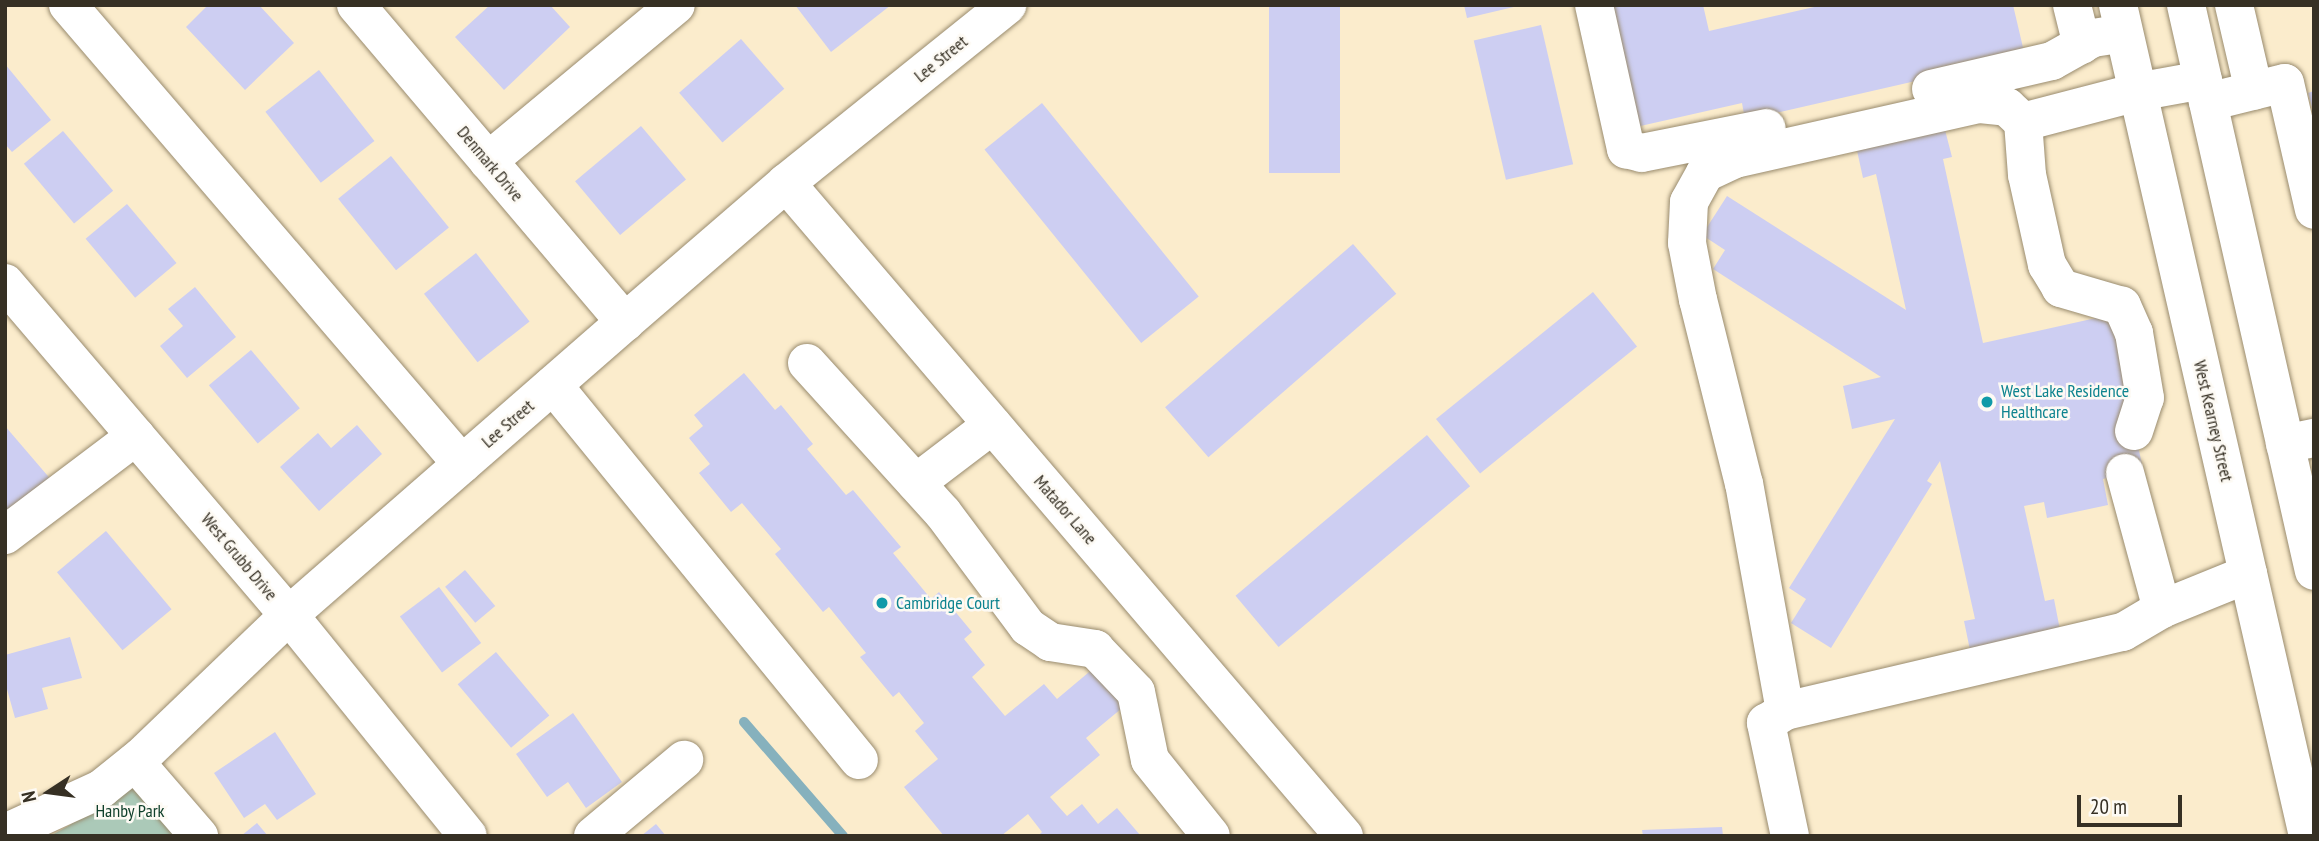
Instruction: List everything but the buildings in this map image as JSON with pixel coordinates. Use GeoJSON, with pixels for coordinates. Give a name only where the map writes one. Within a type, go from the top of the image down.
{"type":"FeatureCollection","features":[{"type":"Feature","properties":{"kind":"street"},"geometry":{"type":"LineString","coordinates":[[68,5],[463,464]]}},
{"type":"Feature","properties":{"kind":"street"},"geometry":{"type":"LineString","coordinates":[[488,161],[676,5]]}},
{"type":"Feature","properties":{"kind":"street","name":"Lee Street"},"geometry":{"type":"LineString","coordinates":[[5,833],[101,789],[135,762],[289,615],[625,321],[786,183],[1007,5]]}},
{"type":"Feature","properties":{"kind":"street"},"geometry":{"type":"LineString","coordinates":[[1594,5],[1626,149],[1642,153],[2052,61],[2121,19]]}},
{"type":"Feature","properties":{"kind":"street"},"geometry":{"type":"LineString","coordinates":[[2072,5],[2082,45]]}},
{"type":"Feature","properties":{"kind":"street"},"geometry":{"type":"LineString","coordinates":[[2186,5],[2205,91],[2299,441],[2314,571]]}},
{"type":"Feature","properties":{"kind":"street"},"geometry":{"type":"LineString","coordinates":[[2234,5],[2254,91]]}},
{"type":"Feature","properties":{"kind":"street","name":"Denmark Drive"},"geometry":{"type":"LineString","coordinates":[[363,8],[488,161],[625,321]]}},
{"type":"Feature","properties":{"kind":"street","name":"West Kearney Street"},"geometry":{"type":"LineString","coordinates":[[2121,19],[2248,574],[2304,773],[2308,836]]}},
{"type":"Feature","properties":{"kind":"street"},"geometry":{"type":"LineString","coordinates":[[2024,122],[2137,92],[2254,91],[2285,83],[2314,210]]}},
{"type":"Feature","properties":{"kind":"street"},"geometry":{"type":"LineString","coordinates":[[1785,711],[1744,484],[1687,243],[1689,202],[1704,173],[1734,159],[1980,104],[2007,107],[2024,122],[2027,175],[2048,265],[2061,288],[2122,306],[2134,333],[2145,398],[2134,431]]}},
{"type":"Feature","properties":{"kind":"street","name":"Matador Lane"},"geometry":{"type":"LineString","coordinates":[[786,183],[1343,836]]}},
{"type":"Feature","properties":{"kind":"street","name":"West Grubb Drive"},"geometry":{"type":"LineString","coordinates":[[5,283],[289,615],[468,836]]}},
{"type":"Feature","properties":{"kind":"street"},"geometry":{"type":"LineString","coordinates":[[807,363],[916,483],[1028,626],[1050,642],[1095,649],[1136,692],[1150,760],[1211,836]]}},
{"type":"Feature","properties":{"kind":"street"},"geometry":{"type":"LineString","coordinates":[[553,385],[859,760]]}},
{"type":"Feature","properties":{"kind":"street"},"geometry":{"type":"LineString","coordinates":[[916,483],[992,425]]}},
{"type":"Feature","properties":{"kind":"street"},"geometry":{"type":"LineString","coordinates":[[5,535],[136,436]]}},
{"type":"Feature","properties":{"kind":"street"},"geometry":{"type":"LineString","coordinates":[[2125,473],[2162,609]]}},
{"type":"Feature","properties":{"kind":"street"},"geometry":{"type":"LineString","coordinates":[[1790,836],[1766,723],[1785,711],[2123,632],[2162,609],[2248,574]]}},
{"type":"Feature","properties":{"kind":"street"},"geometry":{"type":"LineString","coordinates":[[593,836],[684,760]]}},
{"type":"Feature","properties":{"kind":"street"},"geometry":{"type":"LineString","coordinates":[[135,762],[199,836]]}},
{"type":"Feature","properties":{"kind":"green space","name":"Hanby Park"},"geometry":{"type":"Polygon","coordinates":[[[133,776],[183,836],[50,836],[70,825],[133,776]]]}},
{"type":"Feature","properties":{"kind":"waterway"},"geometry":{"type":"LineString","coordinates":[[744,722],[843,836]]}},
{"type":"Feature","properties":{"kind":"place","name":"West Lake Residence Healthcare"},"geometry":{"type":"Point","coordinates":[1987,402]}},
{"type":"Feature","properties":{"kind":"place","name":"Cambridge Court"},"geometry":{"type":"Point","coordinates":[882,603]}}]}
